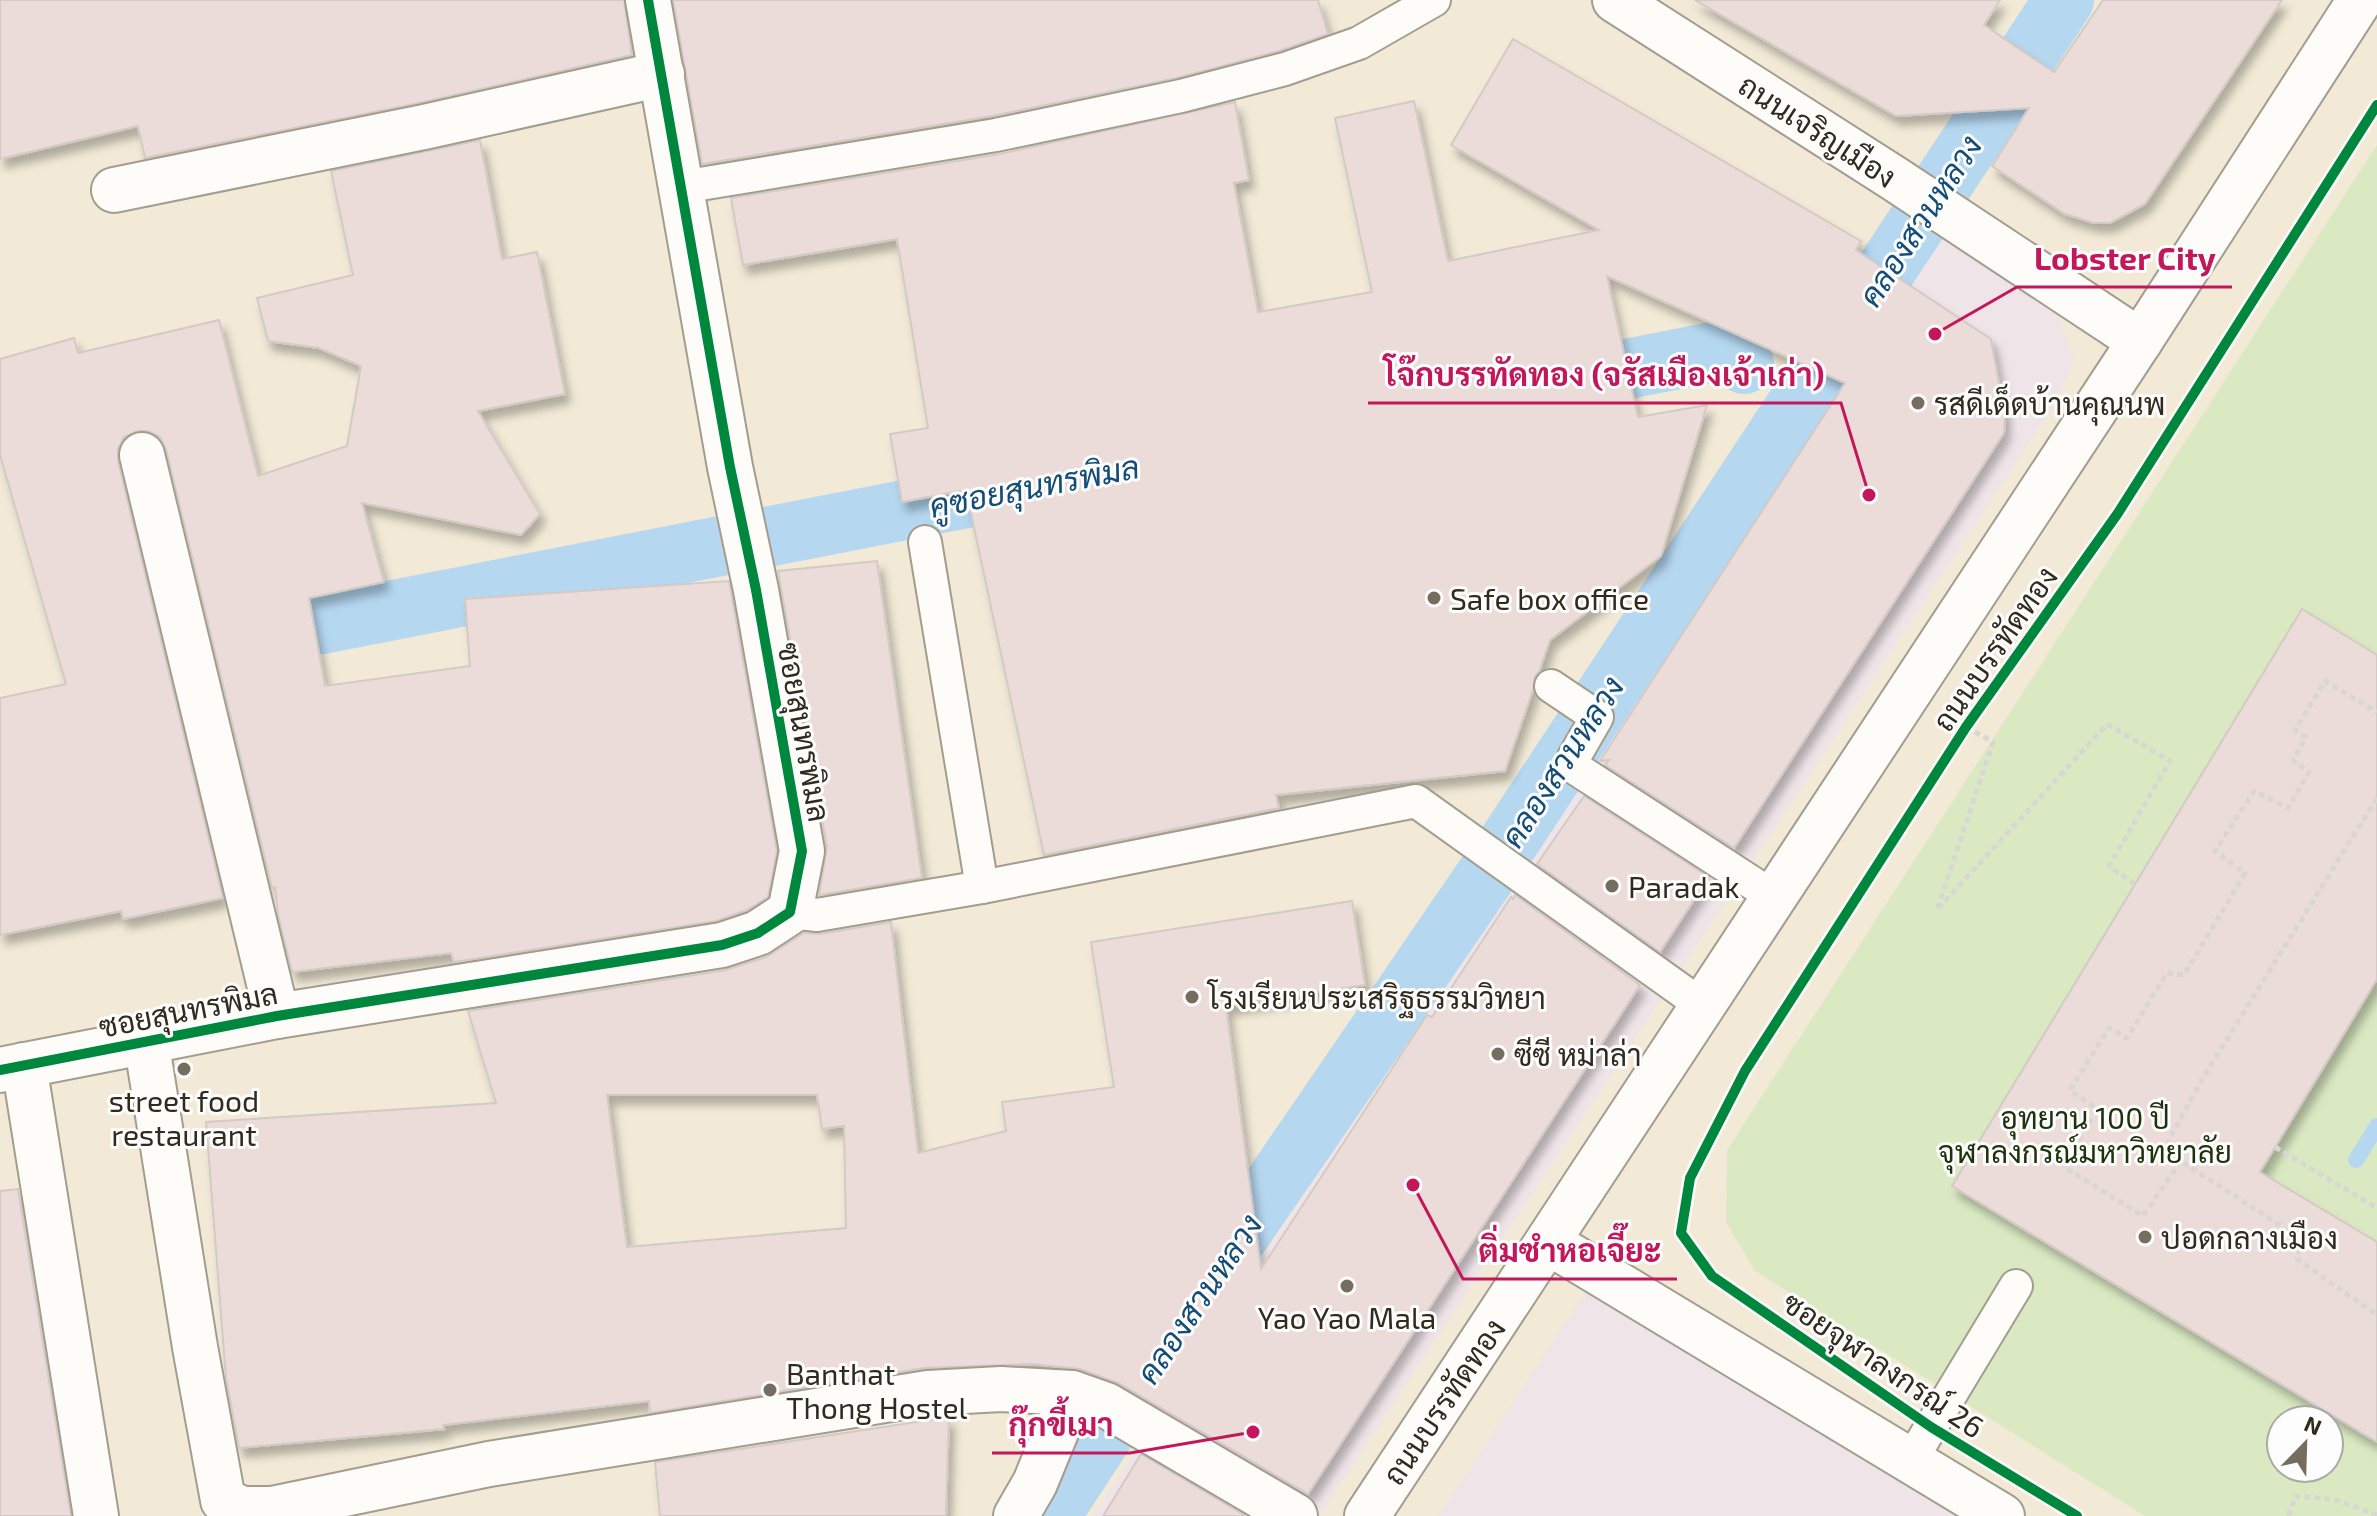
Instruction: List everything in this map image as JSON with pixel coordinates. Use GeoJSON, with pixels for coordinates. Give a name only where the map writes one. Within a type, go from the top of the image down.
{"type":"FeatureCollection","features":[{"type":"Feature","properties":{"kind":"street","name":"ซอยสุนทรพิมล"},"geometry":{"type":"LineString","coordinates":[[12,1068],[277,1016],[722,945],[758,933],[790,912],[802,851],[756,590],[730,467],[648,0]]}},
{"type":"Feature","properties":{"kind":"street","name":"ถนนเจริญเมือง"},"geometry":{"type":"LineString","coordinates":[[1615,0],[1895,179],[2140,341]]}},
{"type":"Feature","properties":{"kind":"street","name":"ถนนบรรทัดทอง"},"geometry":{"type":"LineString","coordinates":[[1369,1515],[2140,341],[2360,0]]}},
{"type":"Feature","properties":{"kind":"street"},"geometry":{"type":"LineString","coordinates":[[114,190],[424,127],[662,74]]}},
{"type":"Feature","properties":{"kind":"street"},"geometry":{"type":"LineString","coordinates":[[142,455],[277,1016]]}},
{"type":"Feature","properties":{"kind":"street","name":"ซอยสุนทรพิมล"},"geometry":{"type":"LineString","coordinates":[[146,1040],[223,1500],[242,1509],[272,1509],[489,1464],[928,1393],[1001,1389],[1089,1399],[1163,1437],[1295,1516]]}},
{"type":"Feature","properties":{"kind":"street"},"geometry":{"type":"LineString","coordinates":[[12,1068],[96,1516]]}},
{"type":"Feature","properties":{"kind":"street","name":"ซอยจุฬาลงกรณ์ 26"},"geometry":{"type":"LineString","coordinates":[[1548,1242],[2002,1516]]}},
{"type":"Feature","properties":{"kind":"street"},"geometry":{"type":"LineString","coordinates":[[1016,1516],[1089,1399]]}},
{"type":"Feature","properties":{"kind":"lane"},"geometry":{"type":"LineString","coordinates":[[682,187],[996,135],[1181,96],[1285,69],[1359,43],[1434,0]]}},
{"type":"Feature","properties":{"kind":"lane"},"geometry":{"type":"LineString","coordinates":[[925,542],[982,887]]}},
{"type":"Feature","properties":{"kind":"lane"},"geometry":{"type":"LineString","coordinates":[[1559,690],[1597,717],[1574,757],[1575,768],[1774,897]]}},
{"type":"Feature","properties":{"kind":"lane"},"geometry":{"type":"LineString","coordinates":[[790,912],[817,915],[982,887],[1416,801],[1703,1006]]}},
{"type":"Feature","properties":{"kind":"lane"},"geometry":{"type":"LineString","coordinates":[[1911,1460],[2016,1286]]}},
{"type":"Feature","properties":{"kind":"path"},"geometry":{"type":"LineString","coordinates":[[2181,1161],[2143,1216],[2064,1167],[2097,1109],[2070,1090],[2109,1028],[2127,1038],[2167,973],[2184,975],[2245,873],[2215,851],[2254,791],[2288,808],[2309,772],[2293,760],[2306,737],[2295,730],[2325,681],[2377,712]]}},
{"type":"Feature","properties":{"kind":"path"},"geometry":{"type":"LineString","coordinates":[[1966,727],[1993,742],[1937,910],[2107,724],[2170,761],[2109,866],[2135,884]]}},
{"type":"Feature","properties":{"kind":"path"},"geometry":{"type":"LineString","coordinates":[[2377,798],[2201,1081],[2169,1140],[2170,1154],[2301,1239],[2297,1259],[2377,1315]]}},
{"type":"Feature","properties":{"kind":"path"},"geometry":{"type":"LineString","coordinates":[[2275,1147],[2377,1208]]}},
{"type":"Feature","properties":{"kind":"path"},"geometry":{"type":"LineString","coordinates":[[2288,1516],[2296,1496],[2337,1500],[2377,1515]]}},
{"type":"Feature","properties":{"kind":"shaded area"},"geometry":{"type":"Polygon","coordinates":[[[1935,231],[2056,310],[2074,360],[2054,405],[1319,1516],[1093,1516],[1935,231]]]}},
{"type":"Feature","properties":{"kind":"shaded area"},"geometry":{"type":"Polygon","coordinates":[[[1593,1281],[1971,1516],[1438,1516],[1593,1281]]]}},
{"type":"Feature","properties":{"kind":"green space","name":"อุทยาน 100 ปี จุฬาลงกรณ์มหาวิทยาลัย"},"geometry":{"type":"Polygon","coordinates":[[[2377,145],[2377,1516],[2145,1516],[1755,1271],[1726,1222],[1727,1150],[2377,145]]]}},
{"type":"Feature","properties":{"kind":"building"},"geometry":{"type":"Polygon","coordinates":[[[0,0],[624,0],[632,55],[419,103],[145,158],[138,126],[0,159],[0,0]]]}},
{"type":"Feature","properties":{"kind":"building"},"geometry":{"type":"Polygon","coordinates":[[[673,0],[1318,0],[1328,34],[1279,51],[1177,78],[992,116],[702,164],[673,0]]]}},
{"type":"Feature","properties":{"kind":"building"},"geometry":{"type":"Polygon","coordinates":[[[1695,0],[2000,0],[1984,25],[2054,72],[2103,0],[2282,0],[2145,204],[2110,223],[2094,223],[2065,214],[1992,166],[2029,108],[1896,116],[1695,0]]]}},
{"type":"Feature","properties":{"kind":"building"},"geometry":{"type":"Polygon","coordinates":[[[1513,39],[1861,241],[1856,250],[1991,339],[2005,416],[2004,433],[1734,848],[1605,765],[1609,760],[1600,761],[1845,383],[1607,276],[1638,417],[1707,405],[1661,556],[1550,640],[1535,676],[1505,771],[1276,795],[1279,808],[1044,855],[966,490],[902,502],[890,434],[928,428],[897,239],[743,265],[731,198],[1000,154],[1235,102],[1249,180],[1234,183],[1258,312],[1372,292],[1335,118],[1414,101],[1448,261],[1599,230],[1451,145],[1513,39]]]}},
{"type":"Feature","properties":{"kind":"building"},"geometry":{"type":"Polygon","coordinates":[[[480,140],[502,259],[537,252],[565,394],[478,411],[540,514],[521,535],[362,503],[384,582],[309,598],[325,686],[470,666],[465,599],[729,581],[777,851],[768,897],[747,910],[716,921],[454,962],[451,953],[292,972],[278,915],[275,887],[272,888],[166,449],[160,437],[148,431],[137,431],[124,437],[118,449],[118,461],[223,898],[123,919],[121,911],[0,935],[0,698],[66,684],[0,455],[0,359],[74,338],[78,353],[219,320],[258,476],[347,446],[361,366],[319,348],[268,341],[257,298],[353,275],[331,171],[480,140]]]}},
{"type":"Feature","properties":{"kind":"building"},"geometry":{"type":"Polygon","coordinates":[[[877,561],[922,878],[819,895],[827,847],[778,571],[877,561]]]}},
{"type":"Feature","properties":{"kind":"building"},"geometry":{"type":"Polygon","coordinates":[[[2302,609],[2377,655],[2377,979],[2260,1172],[2377,1242],[2377,1442],[2345,1423],[2345,1404],[2314,1404],[1952,1186],[2302,609]]]}},
{"type":"Feature","properties":{"kind":"building","name":"Paradak"},"geometry":{"type":"Polygon","coordinates":[[[1584,796],[1709,877],[1660,952],[1537,864],[1584,796]]]}},
{"type":"Feature","properties":{"kind":"building"},"geometry":{"type":"Polygon","coordinates":[[[1515,895],[1640,985],[1308,1494],[1118,1383],[1080,1369],[1031,1364],[924,1368],[650,1413],[649,1401],[443,1425],[444,1429],[239,1448],[226,1378],[206,1122],[496,1103],[468,1011],[726,970],[766,957],[804,933],[820,934],[891,922],[918,1153],[1006,1131],[1002,1102],[1114,1087],[1091,942],[1352,901],[1365,985],[1226,1006],[1261,1269],[1427,1015],[1432,1017],[1511,897],[1513,899],[1515,895]],[[607,1095],[627,1247],[846,1228],[844,1126],[822,1129],[817,1095],[607,1095]]]}},
{"type":"Feature","properties":{"kind":"building"},"geometry":{"type":"Polygon","coordinates":[[[18,1189],[71,1516],[0,1516],[0,1191],[18,1189]]]}},
{"type":"Feature","properties":{"kind":"building"},"geometry":{"type":"Polygon","coordinates":[[[949,1417],[946,1516],[660,1516],[655,1462],[949,1417]]]}},
{"type":"Feature","properties":{"kind":"building"},"geometry":{"type":"Polygon","coordinates":[[[1141,1454],[1246,1516],[1103,1516],[1141,1454]]]}},
{"type":"Feature","properties":{"kind":"waterway","name":"คลองสวนหลวง"},"geometry":{"type":"LineString","coordinates":[[1050,1516],[1504,849],[2064,0]]}},
{"type":"Feature","properties":{"kind":"waterway","name":"คูซอยสุนทรพิมล"},"geometry":{"type":"LineString","coordinates":[[1546,385],[1718,351],[1744,364]]}},
{"type":"Feature","properties":{"kind":"waterway","name":"คูซอยสุนทรพิมล"},"geometry":{"type":"LineString","coordinates":[[322,624],[1048,482]]}},
{"type":"Feature","properties":{"kind":"waterway"},"geometry":{"type":"LineString","coordinates":[[2356,1160],[2377,1126]]}},
{"type":"Feature","properties":{"kind":"cycle path"},"geometry":{"type":"LineString","coordinates":[[0,1070],[277,1016],[722,945],[758,933],[790,912],[802,851],[756,590],[730,467],[648,0]]}},
{"type":"Feature","properties":{"kind":"cycle path"},"geometry":{"type":"LineString","coordinates":[[2077,1516],[1931,1427],[1712,1276],[1681,1233],[1690,1178],[1745,1071],[1966,727],[2118,513],[2377,105]]}},
{"type":"Feature","properties":{"kind":"place","name":"Lobster City"},"geometry":{"type":"Point","coordinates":[1935,334]}},
{"type":"Feature","properties":{"kind":"place","name":"รสดีเด็ดบ้านคุณนพ"},"geometry":{"type":"Point","coordinates":[1918,403]}},
{"type":"Feature","properties":{"kind":"place","name":"โจ๊กบรรทัดทอง (จรัสเมืองเจ้าเก่า)"},"geometry":{"type":"Point","coordinates":[1869,495]}},
{"type":"Feature","properties":{"kind":"place","name":"Safe box office"},"geometry":{"type":"Point","coordinates":[1434,598]}},
{"type":"Feature","properties":{"kind":"place","name":"Paradak"},"geometry":{"type":"Point","coordinates":[1612,886]}},
{"type":"Feature","properties":{"kind":"place","name":"โรงเรียนประเสริฐธรรมวิทยา"},"geometry":{"type":"Point","coordinates":[1192,997]}},
{"type":"Feature","properties":{"kind":"place","name":"ซีซี หม่าล่า"},"geometry":{"type":"Point","coordinates":[1498,1054]}},
{"type":"Feature","properties":{"kind":"place","name":"street food restaurant"},"geometry":{"type":"Point","coordinates":[184,1069]}},
{"type":"Feature","properties":{"kind":"place","name":"ติ่มซำหอเจี๊ยะ"},"geometry":{"type":"Point","coordinates":[1413,1185]}},
{"type":"Feature","properties":{"kind":"place","name":"ปอดกลางเมือง"},"geometry":{"type":"Point","coordinates":[2145,1237]}},
{"type":"Feature","properties":{"kind":"place","name":"Yao Yao Mala"},"geometry":{"type":"Point","coordinates":[1347,1286]}},
{"type":"Feature","properties":{"kind":"place","name":"Banthat Thong Hostel"},"geometry":{"type":"Point","coordinates":[770,1390]}},
{"type":"Feature","properties":{"kind":"place","name":"กุ๊กขี้เมา"},"geometry":{"type":"Point","coordinates":[1253,1432]}}]}
